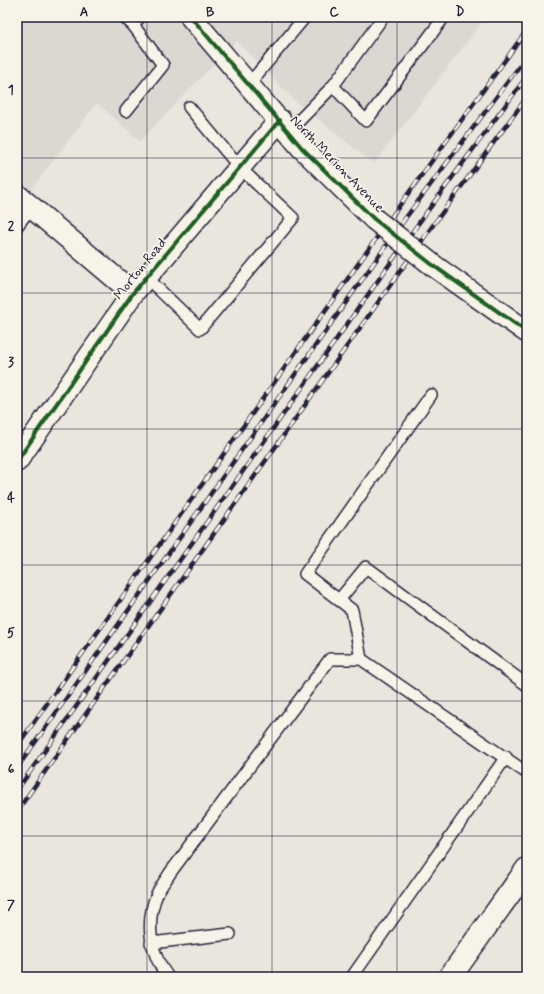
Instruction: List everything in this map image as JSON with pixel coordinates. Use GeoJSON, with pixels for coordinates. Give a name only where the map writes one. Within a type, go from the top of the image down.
{"type":"FeatureCollection","features":[{"type":"Feature","properties":{"kind":"main road"},"geometry":{"type":"LineString","coordinates":[[450,977],[527,869]]}},
{"type":"Feature","properties":{"kind":"street","name":"North Merion Avenue"},"geometry":{"type":"LineString","coordinates":[[195,19],[302,148],[374,219],[434,266],[527,332]]}},
{"type":"Feature","properties":{"kind":"street","name":"Morton Road"},"geometry":{"type":"LineString","coordinates":[[17,461],[139,285],[240,168],[284,126]]}},
{"type":"Feature","properties":{"kind":"street"},"geometry":{"type":"LineString","coordinates":[[24,201],[139,285]]}},
{"type":"Feature","properties":{"kind":"lane"},"geometry":{"type":"LineString","coordinates":[[124,17],[137,21],[163,65],[126,111]]}},
{"type":"Feature","properties":{"kind":"lane"},"geometry":{"type":"LineString","coordinates":[[249,84],[305,17]]}},
{"type":"Feature","properties":{"kind":"lane"},"geometry":{"type":"LineString","coordinates":[[284,126],[333,86],[383,17]]}},
{"type":"Feature","properties":{"kind":"lane"},"geometry":{"type":"LineString","coordinates":[[333,86],[366,121],[444,17]]}},
{"type":"Feature","properties":{"kind":"lane"},"geometry":{"type":"LineString","coordinates":[[139,285],[200,328],[293,218],[240,168],[188,107]]}},
{"type":"Feature","properties":{"kind":"lane"},"geometry":{"type":"LineString","coordinates":[[17,226],[24,201]]}},
{"type":"Feature","properties":{"kind":"lane"},"geometry":{"type":"LineString","coordinates":[[361,659],[352,610],[305,574],[432,395]]}},
{"type":"Feature","properties":{"kind":"lane"},"geometry":{"type":"LineString","coordinates":[[339,600],[366,567],[527,685]]}},
{"type":"Feature","properties":{"kind":"lane"},"geometry":{"type":"LineString","coordinates":[[168,977],[160,967],[151,943],[151,918],[157,894],[170,873],[330,660],[361,659],[506,757],[527,773]]}},
{"type":"Feature","properties":{"kind":"lane"},"geometry":{"type":"LineString","coordinates":[[352,977],[506,757]]}},
{"type":"Feature","properties":{"kind":"lane"},"geometry":{"type":"LineString","coordinates":[[151,943],[230,934]]}},
{"type":"Feature","properties":{"kind":"shaded area"},"geometry":{"type":"Polygon","coordinates":[[[17,17],[486,17],[374,164],[293,99],[236,41],[140,141],[97,103],[17,208],[17,17]]]}},
{"type":"Feature","properties":{"kind":"railway"},"geometry":{"type":"LineString","coordinates":[[17,746],[397,209],[527,30]]}},
{"type":"Feature","properties":{"kind":"railway"},"geometry":{"type":"LineString","coordinates":[[17,768],[407,216],[527,56]]}},
{"type":"Feature","properties":{"kind":"railway"},"geometry":{"type":"LineString","coordinates":[[17,790],[418,224],[527,76]]}},
{"type":"Feature","properties":{"kind":"railway"},"geometry":{"type":"LineString","coordinates":[[17,811],[428,232],[527,97]]}},
{"type":"Feature","properties":{"kind":"cycle path"},"geometry":{"type":"LineString","coordinates":[[191,17],[302,148],[374,219],[434,266],[527,332]]}},
{"type":"Feature","properties":{"kind":"cycle path"},"geometry":{"type":"LineString","coordinates":[[17,461],[133,293],[280,120]]}}]}
